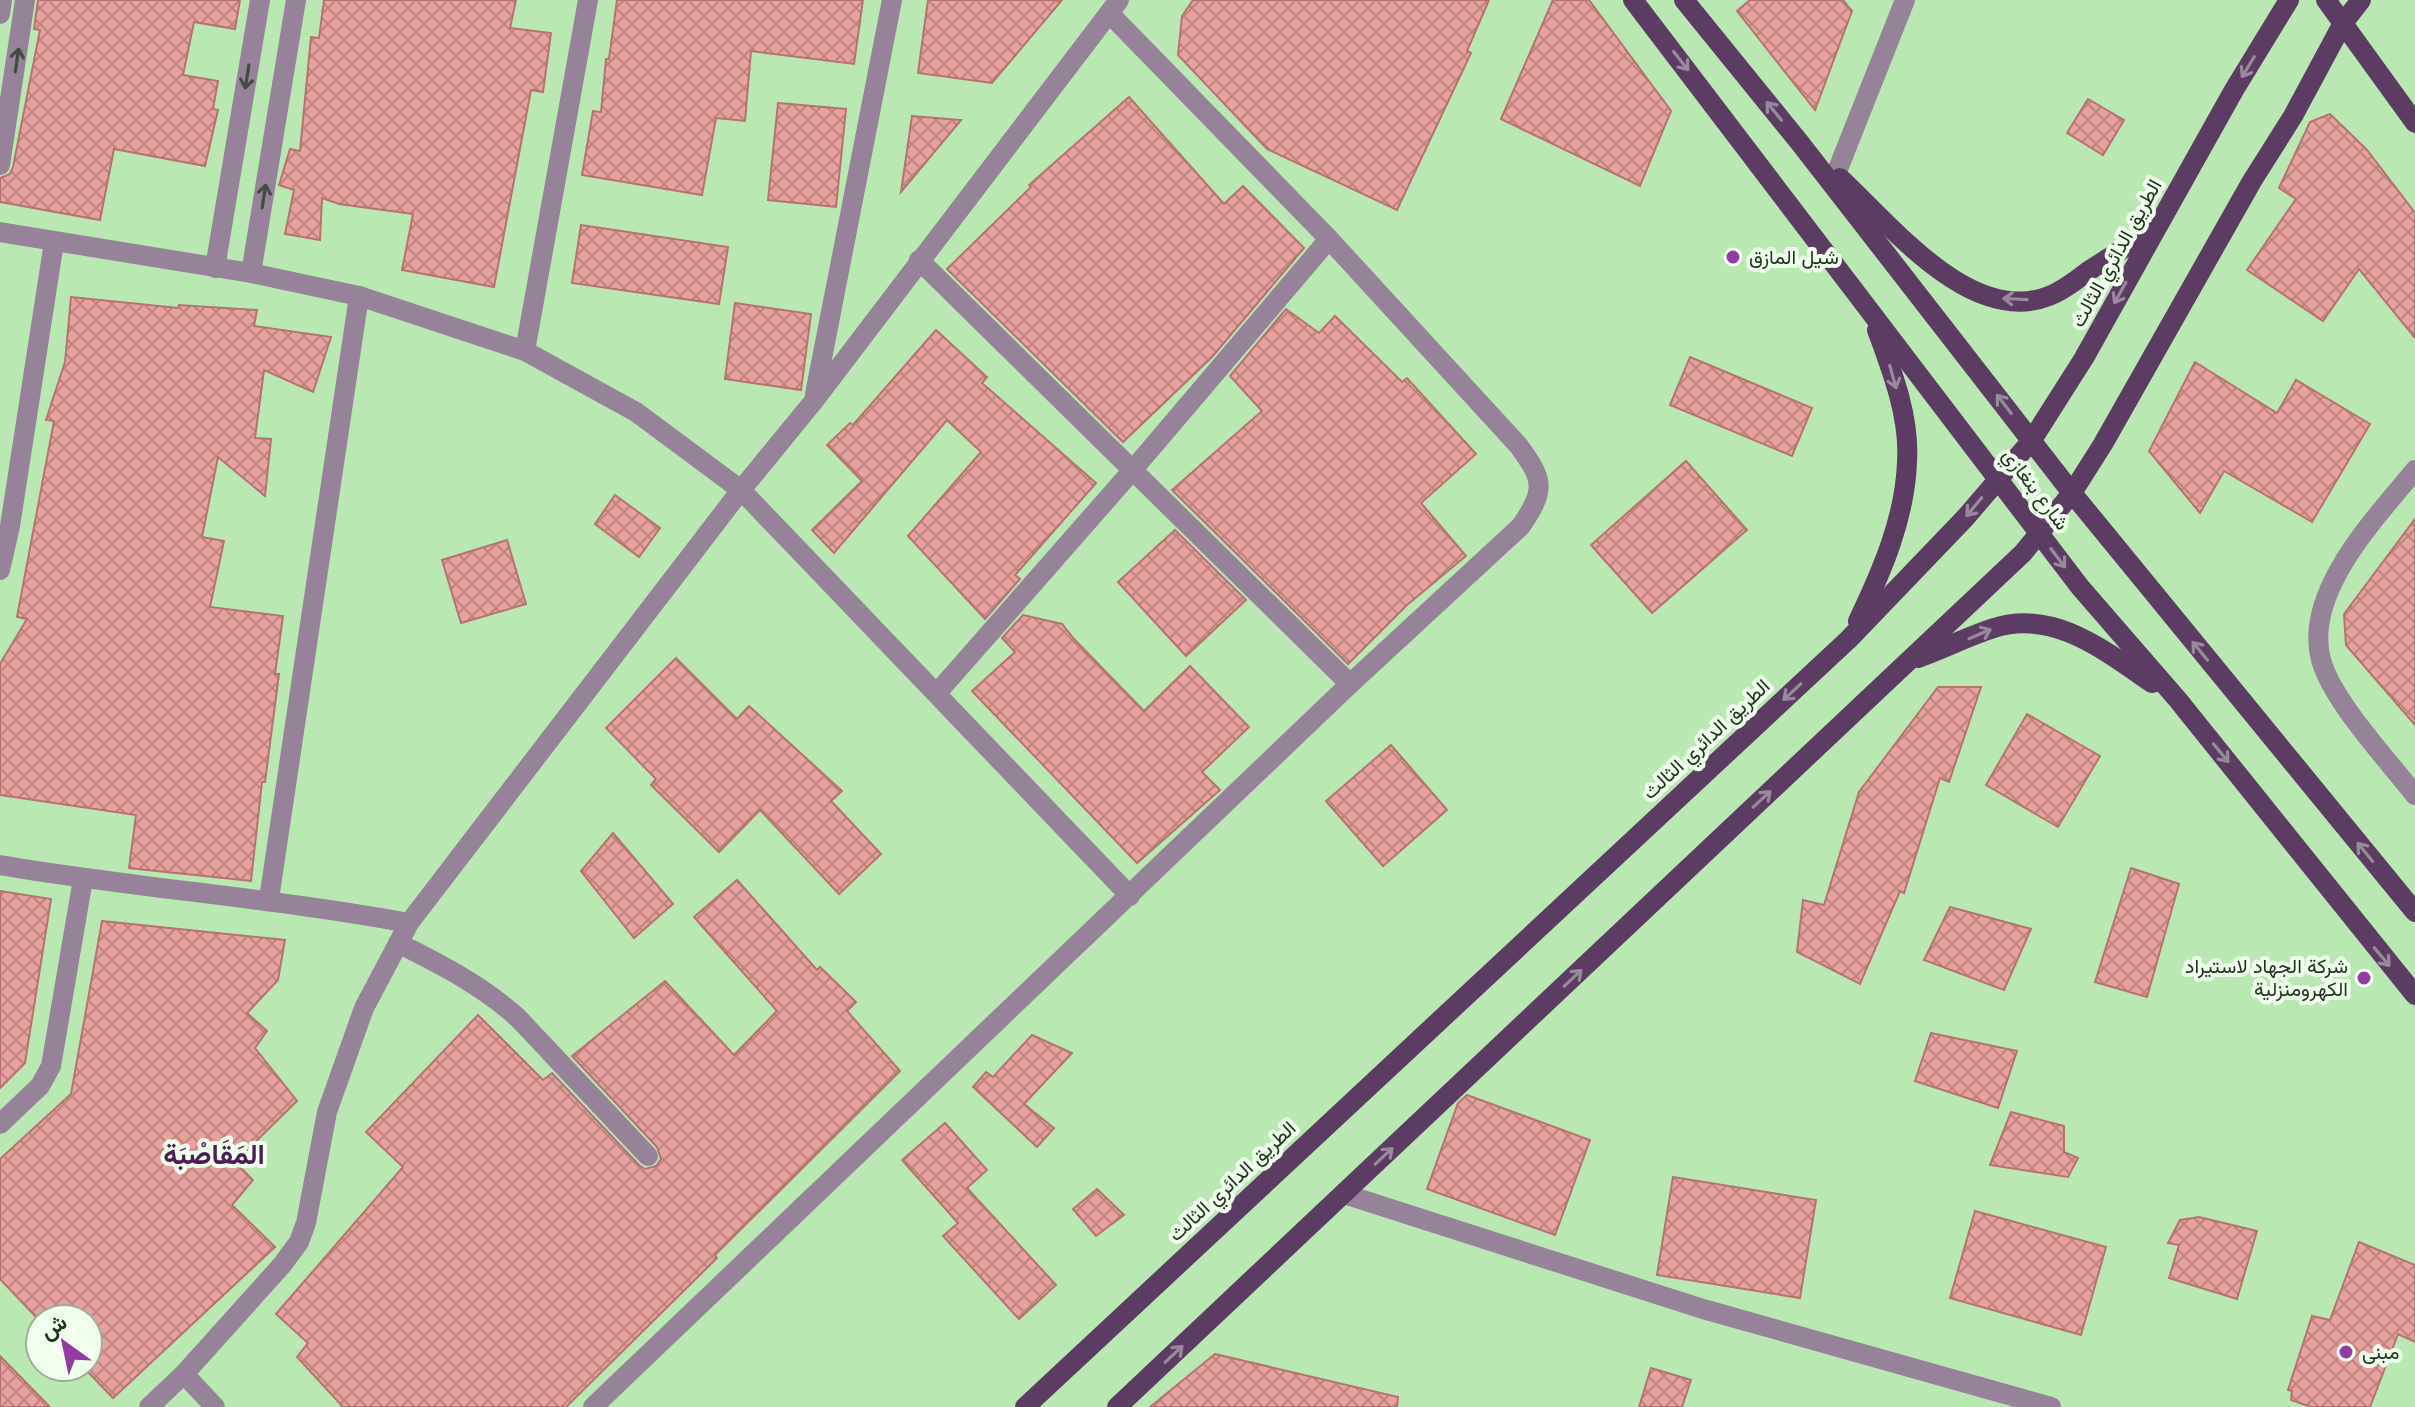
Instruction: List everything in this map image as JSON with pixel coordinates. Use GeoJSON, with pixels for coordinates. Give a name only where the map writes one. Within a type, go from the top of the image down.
{"type":"FeatureCollection","features":[{"type":"Feature","properties":{"kind":"main road","name":"شارع بنغازي"},"geometry":{"type":"LineString","coordinates":[[1633,0],[2080,587],[2178,700],[2415,995]]}},
{"type":"Feature","properties":{"kind":"main road","name":"شارع بنغازي"},"geometry":{"type":"LineString","coordinates":[[1684,0],[1800,143],[2072,493],[2415,912]]}},
{"type":"Feature","properties":{"kind":"main road","name":"الطريق الدائري الثالث"},"geometry":{"type":"LineString","coordinates":[[1025,1407],[1849,639],[1966,517],[2032,440],[2084,358],[2289,0]]}},
{"type":"Feature","properties":{"kind":"main road"},"geometry":{"type":"LineString","coordinates":[[2326,0],[2415,123]]}},
{"type":"Feature","properties":{"kind":"main road"},"geometry":{"type":"LineString","coordinates":[[1121,1405],[1998,579],[2039,533],[2072,493],[2252,181],[2293,116],[2343,23],[2361,0]]}},
{"type":"Feature","properties":{"kind":"main road"},"geometry":{"type":"LineString","coordinates":[[1800,143],[1922,259],[1958,285],[2004,300],[2047,298],[2156,228]]}},
{"type":"Feature","properties":{"kind":"main road"},"geometry":{"type":"LineString","coordinates":[[1849,639],[1891,545],[1908,460],[1903,414],[1893,374],[1867,304]]}},
{"type":"Feature","properties":{"kind":"main road"},"geometry":{"type":"LineString","coordinates":[[1907,662],[1996,627],[2029,623],[2061,627],[2088,641],[2178,700]]}},
{"type":"Feature","properties":{"kind":"street"},"geometry":{"type":"LineString","coordinates":[[0,14],[2,0]]}},
{"type":"Feature","properties":{"kind":"street"},"geometry":{"type":"LineString","coordinates":[[0,165],[25,0]]}},
{"type":"Feature","properties":{"kind":"street"},"geometry":{"type":"LineString","coordinates":[[215,268],[260,0]]}},
{"type":"Feature","properties":{"kind":"street"},"geometry":{"type":"LineString","coordinates":[[251,273],[296,0]]}},
{"type":"Feature","properties":{"kind":"street"},"geometry":{"type":"LineString","coordinates":[[525,351],[588,0]]}},
{"type":"Feature","properties":{"kind":"street"},"geometry":{"type":"LineString","coordinates":[[813,402],[892,0]]}},
{"type":"Feature","properties":{"kind":"street"},"geometry":{"type":"LineString","coordinates":[[1836,174],[1905,0]]}},
{"type":"Feature","properties":{"kind":"street"},"geometry":{"type":"LineString","coordinates":[[149,1407],[184,1374],[299,1242],[306,1223],[327,1112],[364,1008],[409,923],[741,490],[813,402],[1114,6],[1518,445],[1540,484],[1534,506],[1521,526],[1350,684],[593,1407]]}},
{"type":"Feature","properties":{"kind":"street"},"geometry":{"type":"LineString","coordinates":[[0,232],[251,273],[359,296],[525,351],[636,412],[741,490],[1130,896]]}},
{"type":"Feature","properties":{"kind":"street"},"geometry":{"type":"LineString","coordinates":[[937,693],[1131,472],[1329,239]]}},
{"type":"Feature","properties":{"kind":"street"},"geometry":{"type":"LineString","coordinates":[[0,570],[10,526],[54,242]]}},
{"type":"Feature","properties":{"kind":"street"},"geometry":{"type":"LineString","coordinates":[[919,260],[1131,472],[1350,684]]}},
{"type":"Feature","properties":{"kind":"street"},"geometry":{"type":"LineString","coordinates":[[269,899],[359,296]]}},
{"type":"Feature","properties":{"kind":"street"},"geometry":{"type":"LineString","coordinates":[[2415,470],[2357,541],[2328,593],[2317,630],[2321,660],[2334,688],[2415,795]]}},
{"type":"Feature","properties":{"kind":"street"},"geometry":{"type":"LineString","coordinates":[[0,865],[83,879],[269,899],[409,923]]}},
{"type":"Feature","properties":{"kind":"street"},"geometry":{"type":"LineString","coordinates":[[0,1124],[40,1086],[51,1066],[83,879]]}},
{"type":"Feature","properties":{"kind":"street"},"geometry":{"type":"LineString","coordinates":[[398,943],[441,964],[496,999],[518,1018],[648,1156]]}},
{"type":"Feature","properties":{"kind":"street"},"geometry":{"type":"LineString","coordinates":[[1344,1194],[1703,1309],[2051,1407]]}},
{"type":"Feature","properties":{"kind":"street"},"geometry":{"type":"LineString","coordinates":[[184,1374],[215,1407]]}},
{"type":"Feature","properties":{"kind":"building"},"geometry":{"type":"Polygon","coordinates":[[[38,0],[240,0],[235,29],[194,22],[183,75],[218,81],[213,109],[218,110],[205,166],[114,149],[100,220],[0,202],[0,178],[10,174],[13,167],[40,30],[34,29],[38,0]]]}},
{"type":"Feature","properties":{"kind":"building"},"geometry":{"type":"Polygon","coordinates":[[[324,0],[516,0],[510,28],[551,33],[543,92],[531,90],[494,287],[402,270],[413,214],[339,204],[322,198],[320,240],[285,234],[294,190],[279,185],[290,149],[300,151],[311,37],[319,38],[324,0]]]}},
{"type":"Feature","properties":{"kind":"building"},"geometry":{"type":"Polygon","coordinates":[[[617,0],[863,0],[854,64],[751,51],[745,121],[716,118],[702,195],[582,175],[593,111],[601,112],[606,59],[609,59],[617,0]]]}},
{"type":"Feature","properties":{"kind":"building"},"geometry":{"type":"Polygon","coordinates":[[[928,0],[1062,0],[992,83],[918,73],[928,0]]]}},
{"type":"Feature","properties":{"kind":"building"},"geometry":{"type":"Polygon","coordinates":[[[1193,0],[1489,0],[1467,51],[1471,53],[1397,210],[1267,149],[1178,55],[1182,16],[1193,0]]]}},
{"type":"Feature","properties":{"kind":"building"},"geometry":{"type":"Polygon","coordinates":[[[1553,0],[1589,0],[1671,111],[1640,186],[1501,119],[1553,0]]]}},
{"type":"Feature","properties":{"kind":"building"},"geometry":{"type":"Polygon","coordinates":[[[1750,0],[1843,0],[1852,11],[1815,110],[1737,11],[1750,0]]]}},
{"type":"Feature","properties":{"kind":"building"},"geometry":{"type":"Polygon","coordinates":[[[1129,97],[1224,204],[1243,186],[1304,248],[1212,357],[1123,442],[947,269],[1031,187],[1029,185],[1129,97]]]}},
{"type":"Feature","properties":{"kind":"building"},"geometry":{"type":"Polygon","coordinates":[[[2088,99],[2124,120],[2103,155],[2067,133],[2088,99]]]}},
{"type":"Feature","properties":{"kind":"building"},"geometry":{"type":"Polygon","coordinates":[[[778,103],[846,109],[836,207],[768,200],[778,103]]]}},
{"type":"Feature","properties":{"kind":"building"},"geometry":{"type":"Polygon","coordinates":[[[2330,114],[2367,150],[2415,213],[2415,338],[2359,269],[2323,321],[2247,270],[2296,199],[2279,188],[2310,122],[2330,114]]]}},
{"type":"Feature","properties":{"kind":"building"},"geometry":{"type":"Polygon","coordinates":[[[912,116],[961,120],[901,192],[912,116]]]}},
{"type":"Feature","properties":{"kind":"building"},"geometry":{"type":"Polygon","coordinates":[[[581,225],[728,247],[719,304],[572,283],[581,225]]]}},
{"type":"Feature","properties":{"kind":"building"},"geometry":{"type":"Polygon","coordinates":[[[71,297],[178,308],[179,305],[257,310],[254,326],[331,337],[313,392],[264,370],[255,438],[271,439],[265,496],[218,457],[202,537],[224,541],[210,607],[283,616],[275,674],[279,674],[251,881],[129,868],[136,815],[0,795],[0,664],[27,619],[17,617],[54,421],[46,420],[65,362],[71,297]]]}},
{"type":"Feature","properties":{"kind":"building"},"geometry":{"type":"Polygon","coordinates":[[[735,303],[811,314],[801,390],[725,379],[735,303]]]}},
{"type":"Feature","properties":{"kind":"building"},"geometry":{"type":"Polygon","coordinates":[[[1286,309],[1319,333],[1335,316],[1402,382],[1407,378],[1476,454],[1421,503],[1466,556],[1407,605],[1348,664],[1172,490],[1262,411],[1230,376],[1286,309]]]}},
{"type":"Feature","properties":{"kind":"building"},"geometry":{"type":"Polygon","coordinates":[[[936,330],[987,377],[982,383],[1096,483],[1015,575],[1020,579],[985,619],[908,536],[981,452],[947,420],[834,553],[812,530],[862,481],[827,445],[850,423],[853,425],[936,330]]]}},
{"type":"Feature","properties":{"kind":"building"},"geometry":{"type":"Polygon","coordinates":[[[1690,357],[1812,408],[1792,456],[1670,405],[1690,357]]]}},
{"type":"Feature","properties":{"kind":"building"},"geometry":{"type":"Polygon","coordinates":[[[2195,362],[2277,413],[2296,380],[2370,424],[2312,522],[2224,471],[2200,513],[2149,451],[2195,362]]]}},
{"type":"Feature","properties":{"kind":"building"},"geometry":{"type":"Polygon","coordinates":[[[1686,461],[1747,530],[1652,613],[1591,545],[1686,461]]]}},
{"type":"Feature","properties":{"kind":"building"},"geometry":{"type":"Polygon","coordinates":[[[615,495],[660,528],[639,557],[595,524],[615,495]]]}},
{"type":"Feature","properties":{"kind":"building"},"geometry":{"type":"Polygon","coordinates":[[[2415,519],[2415,725],[2346,645],[2344,614],[2415,519]]]}},
{"type":"Feature","properties":{"kind":"building"},"geometry":{"type":"Polygon","coordinates":[[[1175,530],[1246,600],[1186,656],[1118,582],[1175,530]]]}},
{"type":"Feature","properties":{"kind":"building"},"geometry":{"type":"Polygon","coordinates":[[[507,540],[526,604],[461,623],[442,560],[507,540]]]}},
{"type":"Feature","properties":{"kind":"building"},"geometry":{"type":"Polygon","coordinates":[[[1023,615],[1062,624],[1144,711],[1190,666],[1249,727],[1202,772],[1220,790],[1137,863],[972,691],[1015,652],[1002,638],[1023,615]]]}},
{"type":"Feature","properties":{"kind":"building"},"geometry":{"type":"Polygon","coordinates":[[[676,658],[737,719],[749,706],[842,791],[831,801],[881,854],[839,894],[760,810],[719,852],[651,785],[656,779],[606,728],[676,658]]]}},
{"type":"Feature","properties":{"kind":"building"},"geometry":{"type":"Polygon","coordinates":[[[1938,687],[1981,687],[1949,782],[1940,778],[1904,893],[1900,891],[1860,984],[1797,952],[1803,900],[1824,905],[1859,792],[1938,687]]]}},
{"type":"Feature","properties":{"kind":"building"},"geometry":{"type":"Polygon","coordinates":[[[2027,714],[2100,756],[2058,827],[1986,785],[2027,714]]]}},
{"type":"Feature","properties":{"kind":"building"},"geometry":{"type":"Polygon","coordinates":[[[1391,745],[1447,810],[1383,866],[1326,801],[1391,745]]]}},
{"type":"Feature","properties":{"kind":"building"},"geometry":{"type":"Polygon","coordinates":[[[613,833],[673,904],[634,938],[581,871],[613,833]]]}},
{"type":"Feature","properties":{"kind":"building"},"geometry":{"type":"Polygon","coordinates":[[[2131,868],[2179,884],[2147,997],[2095,982],[2131,868]]]}},
{"type":"Feature","properties":{"kind":"building"},"geometry":{"type":"Polygon","coordinates":[[[737,880],[817,970],[820,967],[856,1002],[847,1011],[900,1071],[566,1407],[343,1407],[297,1357],[308,1343],[276,1314],[403,1167],[366,1132],[478,1015],[543,1080],[552,1073],[639,1165],[645,1169],[656,1166],[661,1159],[657,1147],[572,1056],[665,981],[734,1055],[777,1011],[694,917],[737,880]]]}},
{"type":"Feature","properties":{"kind":"building"},"geometry":{"type":"Polygon","coordinates":[[[0,891],[51,899],[25,1063],[0,1088],[0,891]]]}},
{"type":"Feature","properties":{"kind":"building"},"geometry":{"type":"Polygon","coordinates":[[[1950,907],[2031,929],[2004,990],[1924,960],[1950,907]]]}},
{"type":"Feature","properties":{"kind":"building"},"geometry":{"type":"Polygon","coordinates":[[[102,921],[285,940],[278,980],[247,1013],[267,1031],[255,1048],[297,1101],[235,1162],[253,1180],[232,1205],[275,1247],[113,1398],[99,1383],[104,1383],[104,1303],[24,1304],[0,1279],[0,1159],[71,1094],[102,921]]]}},
{"type":"Feature","properties":{"kind":"building"},"geometry":{"type":"Polygon","coordinates":[[[1931,1033],[2017,1051],[1998,1108],[1915,1081],[1931,1033]]]}},
{"type":"Feature","properties":{"kind":"building"},"geometry":{"type":"Polygon","coordinates":[[[1032,1035],[1072,1053],[1024,1104],[1054,1128],[1037,1147],[973,1087],[986,1072],[993,1077],[1032,1035]]]}},
{"type":"Feature","properties":{"kind":"building"},"geometry":{"type":"Polygon","coordinates":[[[1467,1095],[1590,1140],[1555,1235],[1427,1189],[1458,1103],[1467,1095]]]}},
{"type":"Feature","properties":{"kind":"building"},"geometry":{"type":"Polygon","coordinates":[[[2011,1112],[2064,1126],[2064,1152],[2078,1158],[2068,1177],[1990,1165],[2011,1112]]]}},
{"type":"Feature","properties":{"kind":"building"},"geometry":{"type":"Polygon","coordinates":[[[945,1123],[987,1170],[967,1188],[1056,1285],[1019,1319],[943,1236],[958,1223],[902,1160],[945,1123]]]}},
{"type":"Feature","properties":{"kind":"building"},"geometry":{"type":"Polygon","coordinates":[[[1673,1177],[1816,1200],[1800,1298],[1657,1275],[1673,1177]]]}},
{"type":"Feature","properties":{"kind":"building"},"geometry":{"type":"Polygon","coordinates":[[[1097,1189],[1124,1215],[1096,1236],[1073,1209],[1097,1189]]]}},
{"type":"Feature","properties":{"kind":"building"},"geometry":{"type":"Polygon","coordinates":[[[1975,1211],[2106,1247],[2081,1335],[1950,1298],[1975,1211]]]}},
{"type":"Feature","properties":{"kind":"building"},"geometry":{"type":"Polygon","coordinates":[[[2199,1217],[2257,1231],[2237,1299],[2169,1278],[2179,1245],[2168,1243],[2180,1220],[2199,1217]]]}},
{"type":"Feature","properties":{"kind":"building"},"geometry":{"type":"Polygon","coordinates":[[[2359,1242],[2415,1265],[2415,1342],[2398,1334],[2370,1407],[2311,1407],[2291,1400],[2292,1391],[2288,1390],[2312,1316],[2330,1320],[2359,1242]]]}},
{"type":"Feature","properties":{"kind":"building"},"geometry":{"type":"Polygon","coordinates":[[[1215,1354],[1398,1397],[1397,1407],[1150,1407],[1215,1354]]]}},
{"type":"Feature","properties":{"kind":"building"},"geometry":{"type":"Polygon","coordinates":[[[0,1356],[50,1407],[0,1407],[0,1356]]]}},
{"type":"Feature","properties":{"kind":"building"},"geometry":{"type":"Polygon","coordinates":[[[1651,1368],[1691,1380],[1682,1407],[1639,1407],[1651,1368]]]}},
{"type":"Feature","properties":{"kind":"place","name":"شيل المازق"},"geometry":{"type":"Point","coordinates":[1733,257]}},
{"type":"Feature","properties":{"kind":"place","name":"شركة الجهاد لاستيراد الكهرومنزلية"},"geometry":{"type":"Point","coordinates":[2364,978]}},
{"type":"Feature","properties":{"kind":"place","name":"مبنى"},"geometry":{"type":"Point","coordinates":[2346,1352]}},
{"type":"Feature","properties":{"kind":"district","name":"المَقَاصْبَة"},"geometry":{"type":"Point","coordinates":[214,1154]}}]}
